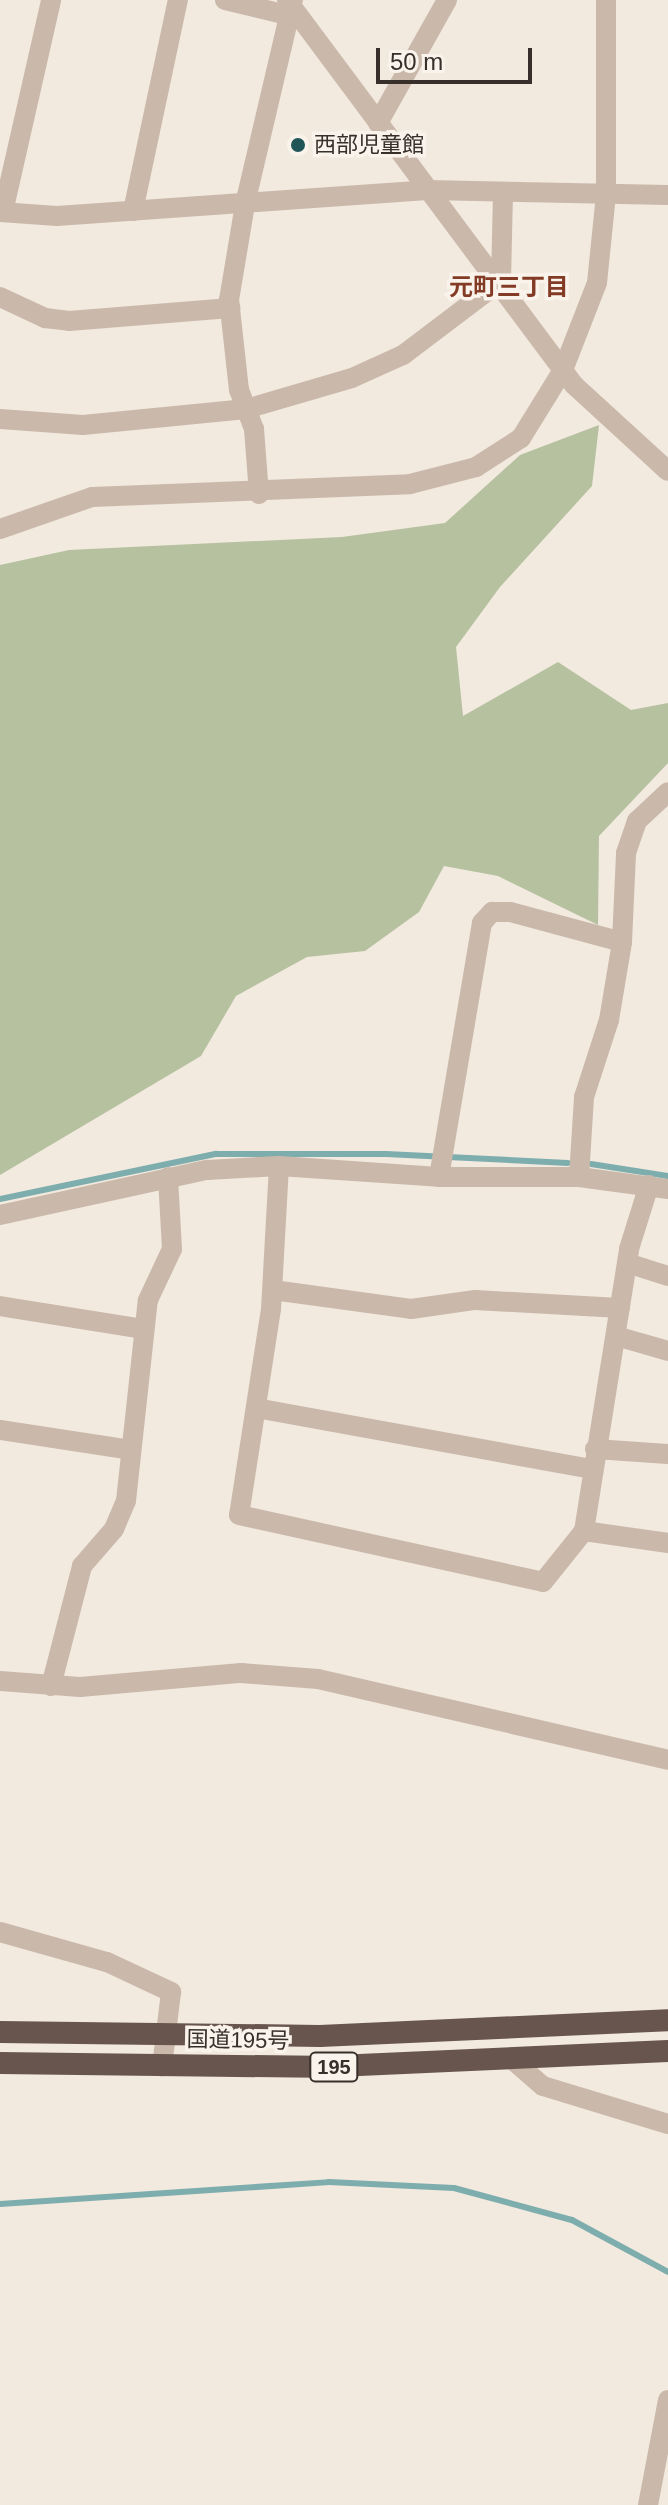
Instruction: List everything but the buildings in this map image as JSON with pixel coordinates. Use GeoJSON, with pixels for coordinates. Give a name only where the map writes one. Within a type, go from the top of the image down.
{"type":"FeatureCollection","features":[{"type":"Feature","properties":{"kind":"highway","name":"国道195号"},"geometry":{"type":"LineString","coordinates":[[0,2032],[320,2036],[668,2020]]}},
{"type":"Feature","properties":{"kind":"highway","name":"国道195号"},"geometry":{"type":"LineString","coordinates":[[0,2063],[162,2066],[514,2061],[668,2051]]}},
{"type":"Feature","properties":{"kind":"street"},"geometry":{"type":"LineString","coordinates":[[51,0],[2,212],[57,216],[245,204],[289,197],[427,190],[668,195]]}},
{"type":"Feature","properties":{"kind":"street"},"geometry":{"type":"LineString","coordinates":[[133,211],[178,0]]}},
{"type":"Feature","properties":{"kind":"street"},"geometry":{"type":"LineString","coordinates":[[225,0],[290,5],[427,190],[501,281],[563,370],[598,410],[668,471]]}},
{"type":"Feature","properties":{"kind":"street"},"geometry":{"type":"LineString","coordinates":[[378,123],[447,0]]}},
{"type":"Feature","properties":{"kind":"street"},"geometry":{"type":"LineString","coordinates":[[0,529],[92,497],[259,494],[410,484],[476,467],[521,438],[563,370],[597,283],[606,194],[606,0]]}},
{"type":"Feature","properties":{"kind":"street"},"geometry":{"type":"LineString","coordinates":[[259,494],[254,429],[239,390],[230,308],[245,204],[290,5]]}},
{"type":"Feature","properties":{"kind":"street"},"geometry":{"type":"LineString","coordinates":[[501,281],[503,192]]}},
{"type":"Feature","properties":{"kind":"street"},"geometry":{"type":"LineString","coordinates":[[0,419],[83,425],[246,409],[352,378],[403,355],[501,281]]}},
{"type":"Feature","properties":{"kind":"street"},"geometry":{"type":"LineString","coordinates":[[0,297],[45,318],[69,321],[230,308]]}},
{"type":"Feature","properties":{"kind":"street"},"geometry":{"type":"LineString","coordinates":[[579,1177],[584,1097],[609,1020],[622,942],[626,853],[637,821],[668,792]]}},
{"type":"Feature","properties":{"kind":"street"},"geometry":{"type":"LineString","coordinates":[[440,1171],[482,923],[492,912],[510,912],[622,942]]}},
{"type":"Feature","properties":{"kind":"street"},"geometry":{"type":"LineString","coordinates":[[0,1215],[168,1177],[279,1166],[579,1177],[659,1187],[627,1263],[593,1459],[584,1531],[543,1582],[239,1515],[273,1290],[279,1166]]}},
{"type":"Feature","properties":{"kind":"street"},"geometry":{"type":"LineString","coordinates":[[51,1686],[82,1566],[123,1511],[150,1292],[172,1249],[168,1177]]}},
{"type":"Feature","properties":{"kind":"street"},"geometry":{"type":"LineString","coordinates":[[627,1263],[668,1276]]}},
{"type":"Feature","properties":{"kind":"street"},"geometry":{"type":"LineString","coordinates":[[273,1290],[411,1309],[475,1300],[620,1308]]}},
{"type":"Feature","properties":{"kind":"street"},"geometry":{"type":"LineString","coordinates":[[0,1306],[144,1329]]}},
{"type":"Feature","properties":{"kind":"street"},"geometry":{"type":"LineString","coordinates":[[616,1336],[668,1351]]}},
{"type":"Feature","properties":{"kind":"street"},"geometry":{"type":"LineString","coordinates":[[256,1408],[593,1459],[668,1454]]}},
{"type":"Feature","properties":{"kind":"street"},"geometry":{"type":"LineString","coordinates":[[0,1430],[130,1450]]}},
{"type":"Feature","properties":{"kind":"street"},"geometry":{"type":"LineString","coordinates":[[584,1531],[668,1543]]}},
{"type":"Feature","properties":{"kind":"street"},"geometry":{"type":"LineString","coordinates":[[0,1681],[51,1686],[143,1685],[241,1673],[318,1679],[668,1760]]}},
{"type":"Feature","properties":{"kind":"street"},"geometry":{"type":"LineString","coordinates":[[0,1932],[107,1962],[171,1992],[163,2035],[162,2066]]}},
{"type":"Feature","properties":{"kind":"street"},"geometry":{"type":"LineString","coordinates":[[514,2061],[543,2086],[668,2124]]}},
{"type":"Feature","properties":{"kind":"street"},"geometry":{"type":"LineString","coordinates":[[648,2505],[668,2400]]}},
{"type":"Feature","properties":{"kind":"green space"},"geometry":{"type":"Polygon","coordinates":[[[599,425],[592,486],[500,587],[456,647],[463,716],[558,662],[631,710],[668,703],[668,763],[599,836],[598,925],[498,876],[444,866],[419,912],[365,951],[307,957],[236,996],[201,1056],[0,1175],[0,565],[69,550],[342,537],[445,523],[520,455],[599,425]]]}},
{"type":"Feature","properties":{"kind":"waterway"},"geometry":{"type":"LineString","coordinates":[[0,1199],[216,1154],[386,1154],[568,1163]]}},
{"type":"Feature","properties":{"kind":"waterway"},"geometry":{"type":"LineString","coordinates":[[591,1164],[668,1176]]}},
{"type":"Feature","properties":{"kind":"waterway"},"geometry":{"type":"LineString","coordinates":[[0,2204],[329,2182],[454,2188],[572,2220],[668,2272]]}},
{"type":"Feature","properties":{"kind":"place","name":"西部児童館"},"geometry":{"type":"Point","coordinates":[298,145]}},
{"type":"Feature","properties":{"kind":"district","name":"元町三丁目"},"geometry":{"type":"Point","coordinates":[509,287]}}]}
